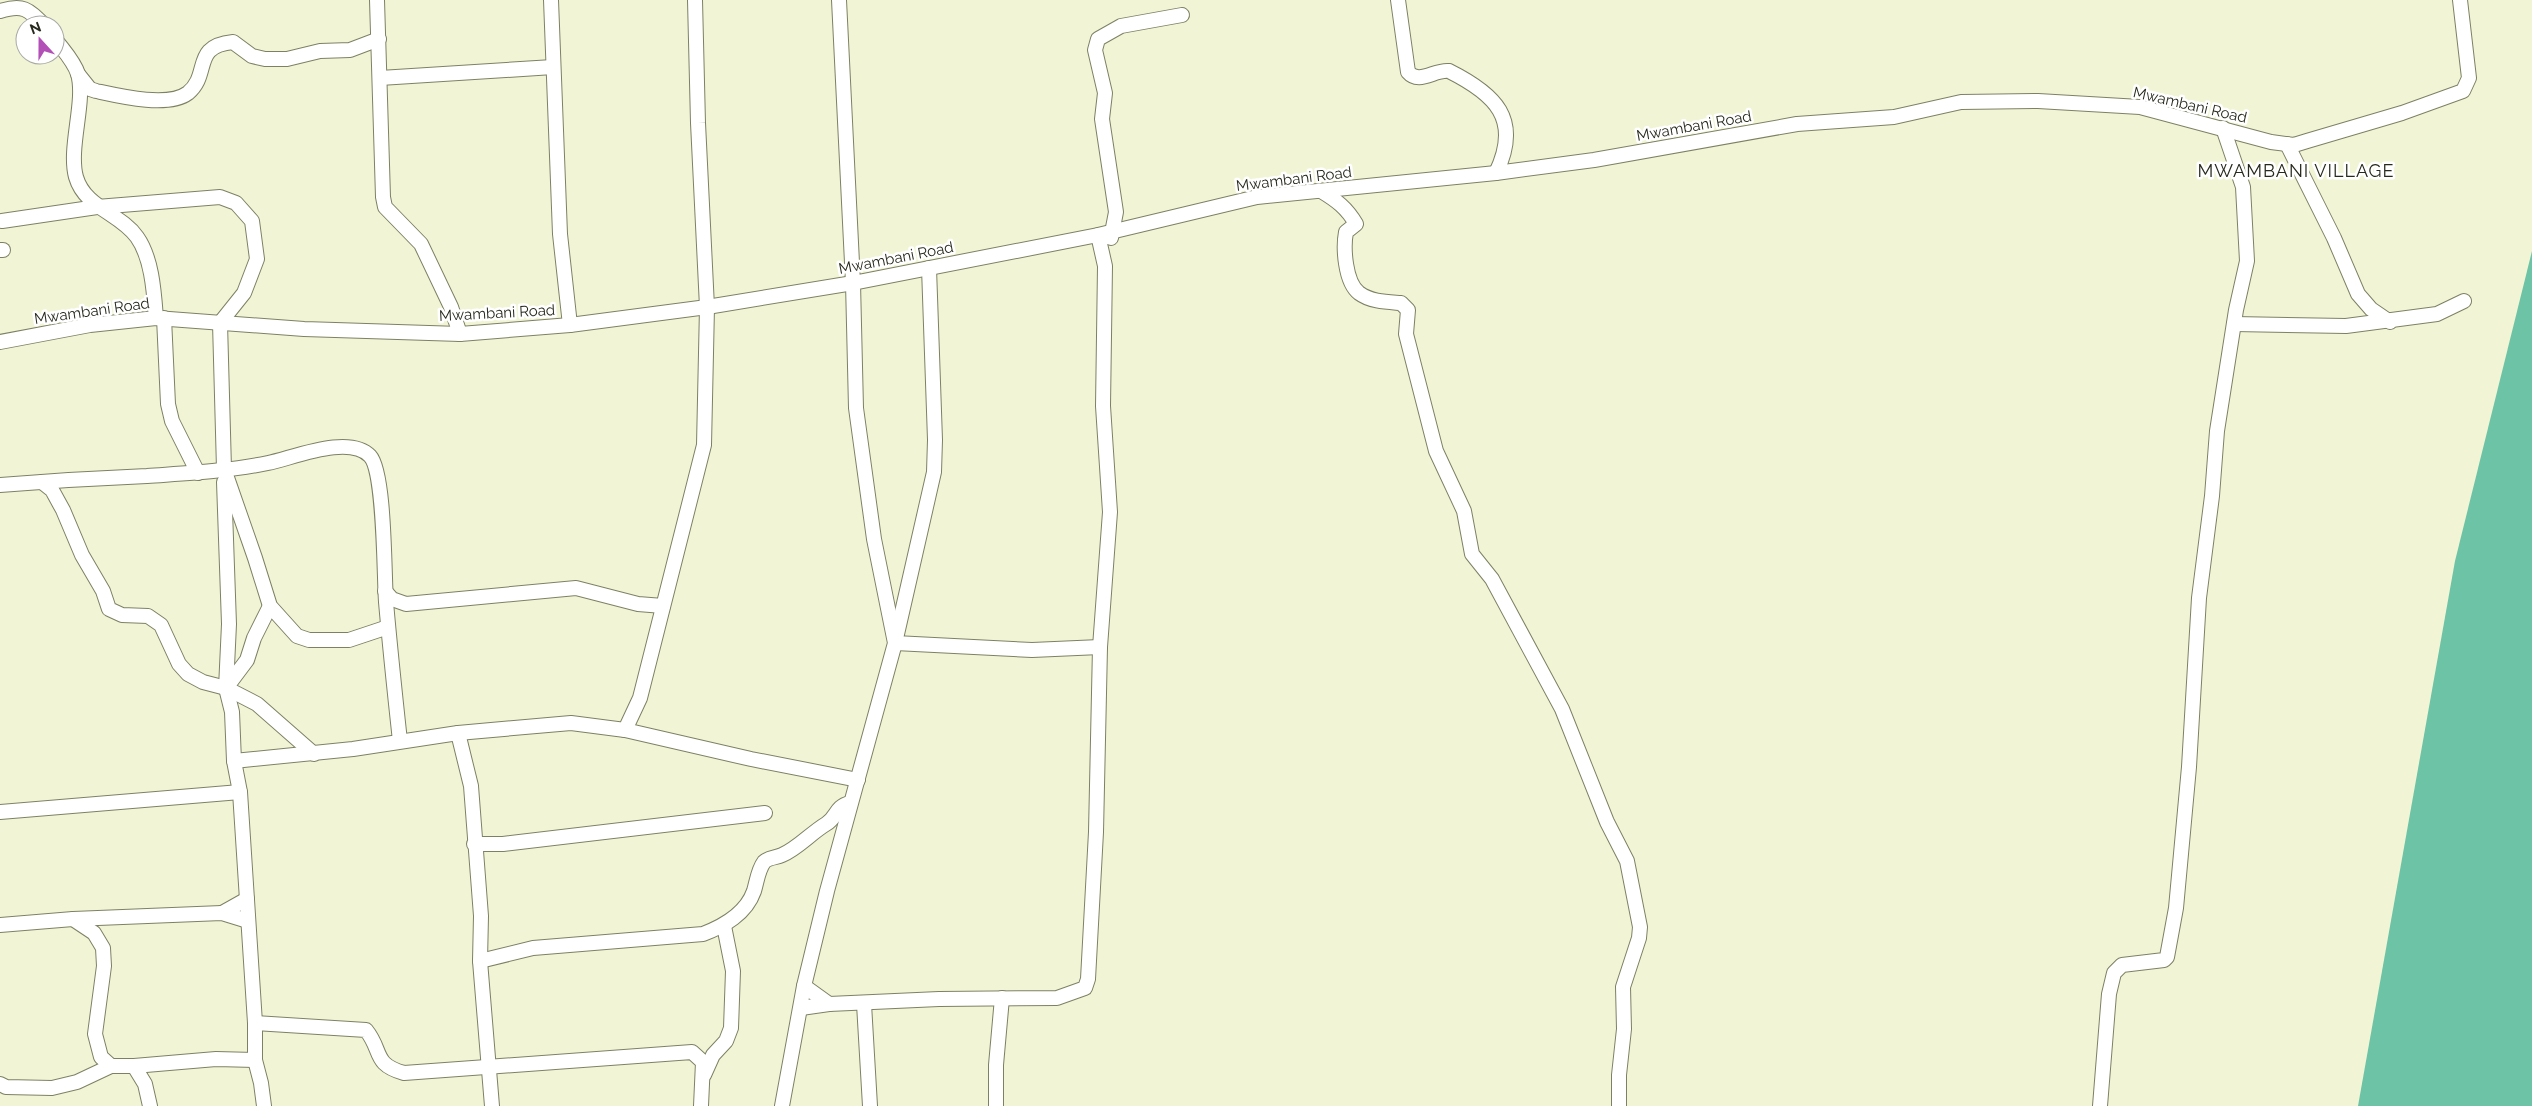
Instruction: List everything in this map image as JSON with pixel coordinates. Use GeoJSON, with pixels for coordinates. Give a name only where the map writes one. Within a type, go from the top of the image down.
{"type":"FeatureCollection","features":[{"type":"Feature","properties":{"kind":"street"},"geometry":{"type":"LineString","coordinates":[[377,0],[382,181],[386,207],[421,244],[451,308],[460,334]]}},
{"type":"Feature","properties":{"kind":"street"},"geometry":{"type":"LineString","coordinates":[[551,0],[560,234],[570,325]]}},
{"type":"Feature","properties":{"kind":"street"},"geometry":{"type":"LineString","coordinates":[[624,730],[640,698],[704,444],[707,307],[698,123],[695,0]]}},
{"type":"Feature","properties":{"kind":"street"},"geometry":{"type":"LineString","coordinates":[[839,0],[853,283],[856,408],[874,539],[895,643]]}},
{"type":"Feature","properties":{"kind":"street"},"geometry":{"type":"LineString","coordinates":[[1398,0],[1408,72],[1418,78],[1443,70],[1449,71],[1489,94],[1500,112],[1507,130],[1501,163],[1496,173]]}},
{"type":"Feature","properties":{"kind":"street","name":"Mwambani Road"},"geometry":{"type":"LineString","coordinates":[[0,342],[90,325],[160,318],[304,328],[460,334],[570,325],[707,307],[853,283],[1098,235],[1257,197],[1496,173],[1594,160],[1797,124],[1894,117],[1961,102],[2038,101],[2140,107],[2271,142],[2287,144],[2307,141],[2402,113],[2463,91],[2469,78],[2460,0]]}},
{"type":"Feature","properties":{"kind":"street"},"geometry":{"type":"LineString","coordinates":[[0,11],[14,7],[27,9],[33,15]]}},
{"type":"Feature","properties":{"kind":"street"},"geometry":{"type":"LineString","coordinates":[[1103,256],[1114,230],[1116,212],[1102,120],[1105,93],[1095,50],[1098,39],[1121,26],[1182,15]]}},
{"type":"Feature","properties":{"kind":"street"},"geometry":{"type":"LineString","coordinates":[[65,53],[90,89],[96,92],[156,101],[187,94],[193,87],[205,55],[210,48],[221,43],[233,42],[252,56],[265,59],[287,59],[320,52],[350,50],[379,39]]}},
{"type":"Feature","properties":{"kind":"street"},"geometry":{"type":"LineString","coordinates":[[380,78],[553,68]]}},
{"type":"Feature","properties":{"kind":"street"},"geometry":{"type":"LineString","coordinates":[[78,74],[75,170],[81,188],[97,207],[128,227],[137,237],[153,284],[160,318],[168,381],[168,404],[172,421],[198,473]]}},
{"type":"Feature","properties":{"kind":"street"},"geometry":{"type":"LineString","coordinates":[[2100,1106],[2109,994],[2114,973],[2122,965],[2164,960],[2167,956],[2176,908],[2189,767],[2199,598],[2212,496],[2217,431],[2234,324],[2247,261],[2243,187],[2223,128]]}},
{"type":"Feature","properties":{"kind":"street"},"geometry":{"type":"LineString","coordinates":[[2287,144],[2334,238],[2358,294],[2371,309],[2390,322]]}},
{"type":"Feature","properties":{"kind":"street"},"geometry":{"type":"LineString","coordinates":[[1321,191],[1339,201],[1350,212],[1356,224],[1346,232],[1344,248],[1345,260],[1356,290],[1361,294],[1388,303],[1401,303],[1408,310],[1406,334],[1436,451],[1464,511],[1472,554],[1492,579],[1562,709],[1607,822],[1627,861],[1640,927],[1639,938],[1623,987],[1624,1029],[1619,1075],[1619,1106]]}},
{"type":"Feature","properties":{"kind":"street"},"geometry":{"type":"LineString","coordinates":[[2,222],[97,207],[220,196],[236,203],[252,221],[257,259],[244,293],[220,323],[228,624],[226,688],[232,712],[234,761],[240,792],[255,1023],[255,1060],[264,1106]]}},
{"type":"Feature","properties":{"kind":"street"},"geometry":{"type":"LineString","coordinates":[[801,1008],[829,1004],[864,1004],[939,999],[1057,998],[1085,988],[1088,979],[1096,832],[1100,647],[1110,512],[1103,406],[1103,256],[1098,235]]}},
{"type":"Feature","properties":{"kind":"street"},"geometry":{"type":"LineString","coordinates":[[782,1106],[786,1072],[801,1008],[804,986],[850,802],[858,780],[895,643],[934,472],[935,440],[929,268]]}},
{"type":"Feature","properties":{"kind":"street"},"geometry":{"type":"LineString","coordinates":[[2234,324],[2346,326],[2390,322],[2437,314],[2464,301]]}},
{"type":"Feature","properties":{"kind":"street"},"geometry":{"type":"LineString","coordinates":[[0,485],[198,473],[267,463],[311,451],[335,448],[358,449],[370,456],[376,467],[381,507],[385,591],[400,741]]}},
{"type":"Feature","properties":{"kind":"street"},"geometry":{"type":"LineString","coordinates":[[224,469],[256,558],[270,606],[297,636],[309,640],[349,640],[388,627]]}},
{"type":"Feature","properties":{"kind":"street"},"geometry":{"type":"LineString","coordinates":[[42,482],[52,490],[63,510],[82,555],[103,591],[109,609],[122,616],[148,616],[162,624],[178,664],[188,674],[203,682],[226,688],[257,704],[314,754]]}},
{"type":"Feature","properties":{"kind":"street"},"geometry":{"type":"LineString","coordinates":[[385,591],[392,599],[406,604],[576,588],[638,604],[663,606]]}},
{"type":"Feature","properties":{"kind":"street"},"geometry":{"type":"LineString","coordinates":[[226,688],[247,660],[254,638],[270,606]]}},
{"type":"Feature","properties":{"kind":"street"},"geometry":{"type":"LineString","coordinates":[[895,643],[1032,650],[1100,647]]}},
{"type":"Feature","properties":{"kind":"street"},"geometry":{"type":"LineString","coordinates":[[234,761],[314,754],[458,733],[571,723],[624,730],[751,759],[858,780]]}},
{"type":"Feature","properties":{"kind":"street"},"geometry":{"type":"LineString","coordinates":[[458,733],[471,786],[480,916],[480,961],[492,1106]]}},
{"type":"Feature","properties":{"kind":"street"},"geometry":{"type":"LineString","coordinates":[[0,812],[240,792]]}},
{"type":"Feature","properties":{"kind":"street"},"geometry":{"type":"LineString","coordinates":[[480,961],[534,948],[703,934],[724,926],[744,907],[754,893],[764,863],[768,859],[784,854],[812,832],[828,824],[842,805],[850,802]]}},
{"type":"Feature","properties":{"kind":"street"},"geometry":{"type":"LineString","coordinates":[[474,844],[503,844],[766,813]]}},
{"type":"Feature","properties":{"kind":"street"},"geometry":{"type":"LineString","coordinates":[[222,913],[247,899]]}},
{"type":"Feature","properties":{"kind":"street"},"geometry":{"type":"LineString","coordinates":[[0,925],[73,919],[222,913],[248,921]]}},
{"type":"Feature","properties":{"kind":"street"},"geometry":{"type":"LineString","coordinates":[[73,919],[94,933],[103,948],[104,966],[99,991],[95,1034],[101,1057],[111,1066]]}},
{"type":"Feature","properties":{"kind":"street"},"geometry":{"type":"LineString","coordinates":[[704,1076],[713,1055],[726,1040],[731,1028],[733,971],[724,926]]}},
{"type":"Feature","properties":{"kind":"street"},"geometry":{"type":"LineString","coordinates":[[804,986],[829,1004]]}},
{"type":"Feature","properties":{"kind":"street"},"geometry":{"type":"LineString","coordinates":[[996,1106],[996,1066],[1002,998]]}},
{"type":"Feature","properties":{"kind":"street"},"geometry":{"type":"LineString","coordinates":[[864,1004],[870,1106]]}},
{"type":"Feature","properties":{"kind":"street"},"geometry":{"type":"LineString","coordinates":[[255,1023],[366,1030],[373,1039],[383,1064],[392,1070],[404,1073],[692,1052],[698,1055],[703,1062],[704,1076],[701,1106]]}},
{"type":"Feature","properties":{"kind":"street"},"geometry":{"type":"LineString","coordinates":[[0,1084],[6,1087],[52,1088],[77,1082],[111,1066],[134,1066],[180,1060],[255,1060]]}},
{"type":"Feature","properties":{"kind":"street"},"geometry":{"type":"LineString","coordinates":[[134,1066],[145,1084],[150,1106]]}},
{"type":"Feature","properties":{"kind":"shaded area"},"geometry":{"type":"Polygon","coordinates":[[[2532,251],[2532,1106],[2358,1106],[2455,561],[2532,251]]]}},
{"type":"Feature","properties":{"kind":"district","name":"MWAMBANI VILLAGE"},"geometry":{"type":"Point","coordinates":[2296,170]}}]}
